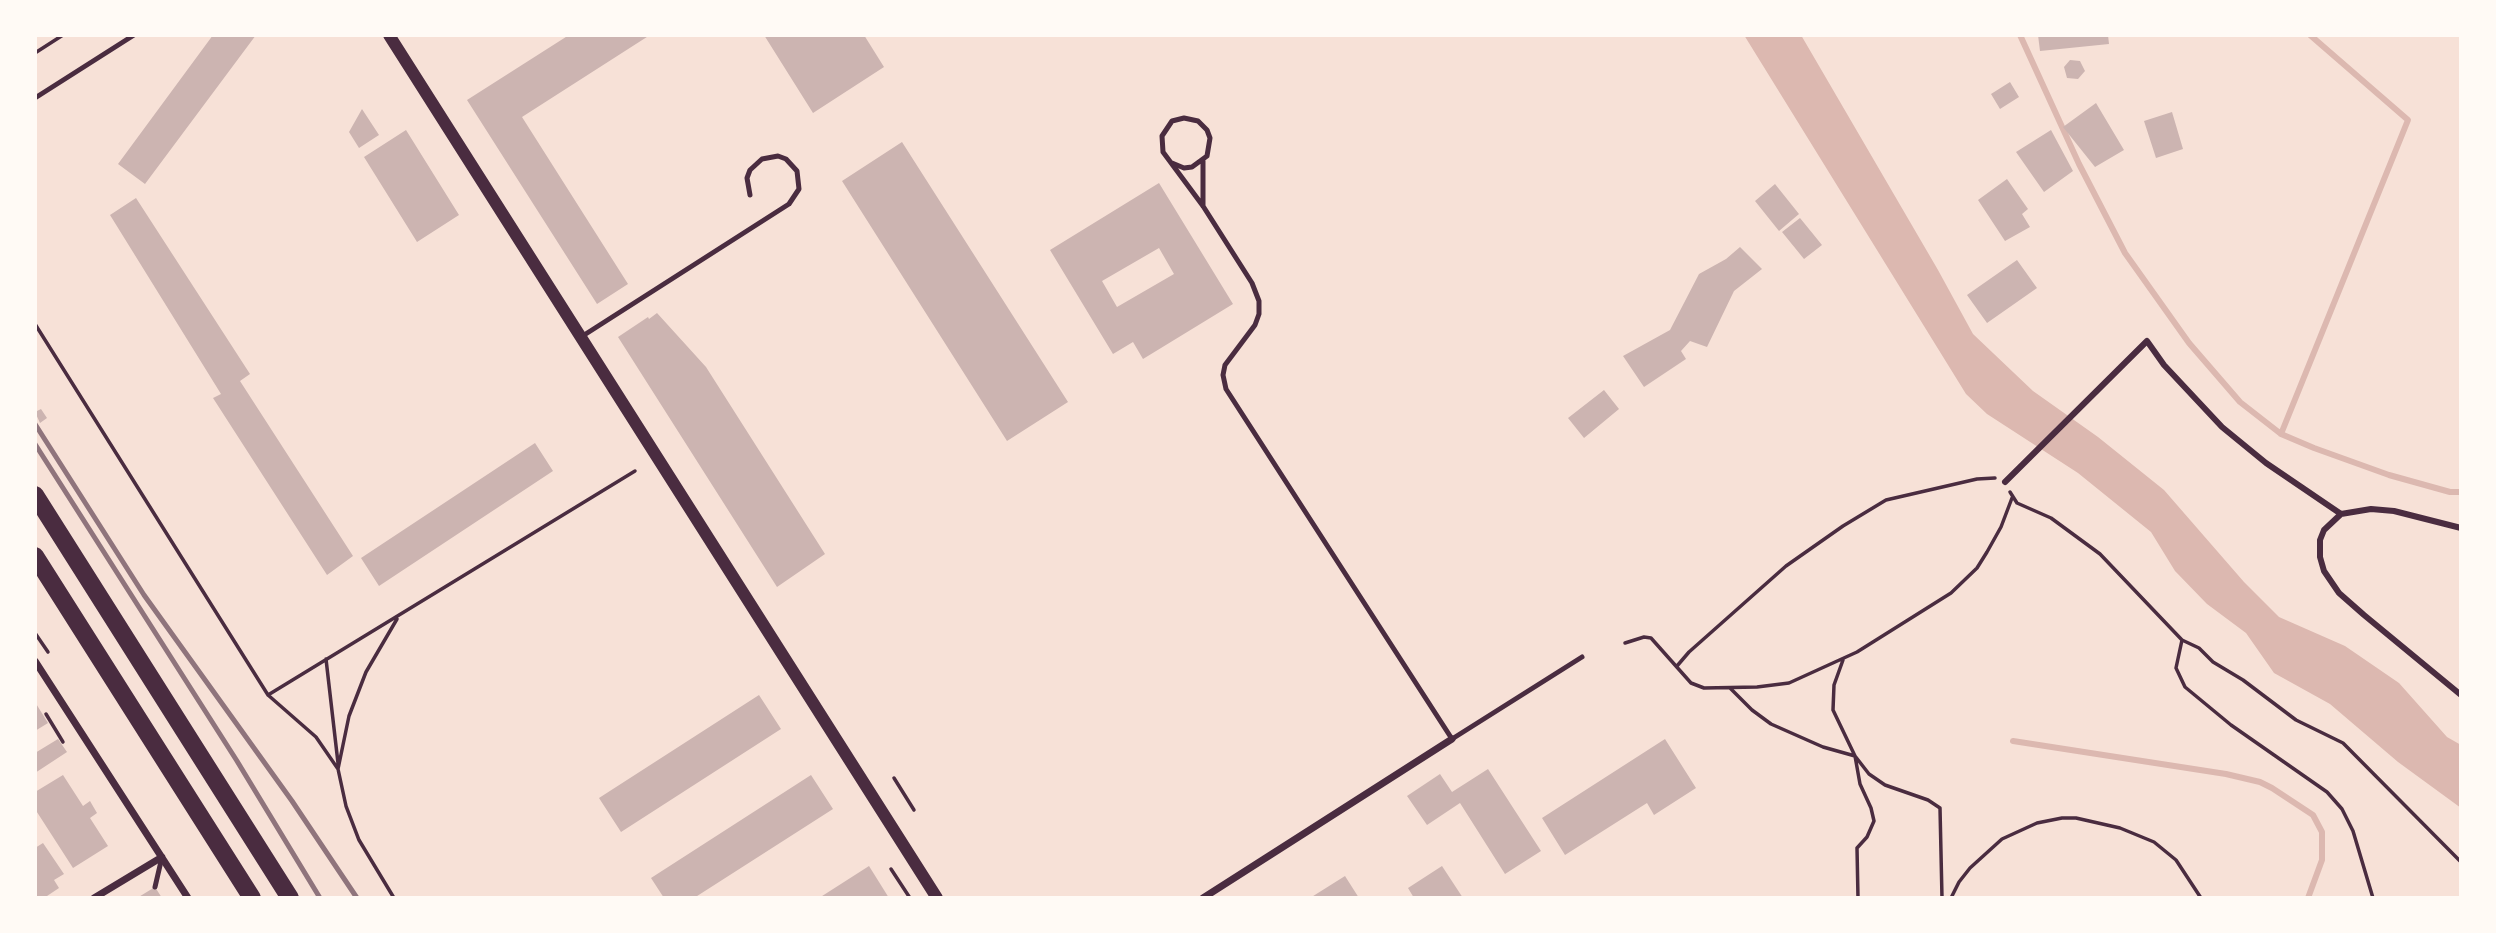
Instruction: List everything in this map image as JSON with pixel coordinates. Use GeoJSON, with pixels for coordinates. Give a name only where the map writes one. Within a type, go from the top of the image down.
{"type":"FeatureCollection","features":[{"type":"Feature","properties":{"kind":"highway"},"geometry":{"type":"LineString","coordinates":[[35,495],[290,898]]}},
{"type":"Feature","properties":{"kind":"highway"},"geometry":{"type":"LineString","coordinates":[[35,556],[252,898]]}},
{"type":"Feature","properties":{"kind":"street"},"geometry":{"type":"LineString","coordinates":[[389,35],[937,898]]}},
{"type":"Feature","properties":{"kind":"street"},"geometry":{"type":"LineString","coordinates":[[2005,482],[2147,341],[2164,365],[2222,427],[2266,463],[2341,514]]}},
{"type":"Feature","properties":{"kind":"street"},"geometry":{"type":"LineString","coordinates":[[2461,528],[2394,511],[2371,509],[2341,514],[2325,530],[2320,540],[2320,557],[2324,571],[2339,593],[2461,695]]}},
{"type":"Feature","properties":{"kind":"street"},"geometry":{"type":"LineString","coordinates":[[35,661],[188,898]]}},
{"type":"Feature","properties":{"kind":"street"},"geometry":{"type":"LineString","coordinates":[[1203,898],[1452,739]]}},
{"type":"Feature","properties":{"kind":"street"},"geometry":{"type":"LineString","coordinates":[[94,898],[162,858]]}},
{"type":"Feature","properties":{"kind":"lane"},"geometry":{"type":"LineString","coordinates":[[35,98],[134,35]]}},
{"type":"Feature","properties":{"kind":"lane"},"geometry":{"type":"LineString","coordinates":[[1203,206],[1203,160],[1210,146],[1207,130],[1198,121],[1180,118],[1168,125],[1162,136],[1163,152],[1203,206],[1252,283],[1259,301],[1259,314],[1255,325],[1225,365],[1223,375],[1226,389],[1452,739],[1582,657]]}},
{"type":"Feature","properties":{"kind":"lane"},"geometry":{"type":"LineString","coordinates":[[581,337],[789,204],[799,189],[797,171],[786,159],[778,156],[762,159],[750,170],[747,178],[750,195]]}},
{"type":"Feature","properties":{"kind":"lane"},"geometry":{"type":"LineString","coordinates":[[1172,163],[1188,168],[1203,160]]}},
{"type":"Feature","properties":{"kind":"lane"},"geometry":{"type":"LineString","coordinates":[[155,887],[162,858]]}},
{"type":"Feature","properties":{"kind":"path"},"geometry":{"type":"LineString","coordinates":[[35,53],[63,35]]}},
{"type":"Feature","properties":{"kind":"path"},"geometry":{"type":"LineString","coordinates":[[35,324],[268,695],[316,737],[338,769]]}},
{"type":"Feature","properties":{"kind":"path"},"geometry":{"type":"LineString","coordinates":[[268,695],[635,471]]}},
{"type":"Feature","properties":{"kind":"path"},"geometry":{"type":"LineString","coordinates":[[1677,666],[1695,646],[1786,566],[1843,526],[1886,500],[1988,477],[2005,482],[2017,503],[2060,523],[2100,554],[2182,640],[2199,648],[2213,662],[2296,720],[2343,743],[2461,862]]}},
{"type":"Feature","properties":{"kind":"path"},"geometry":{"type":"LineString","coordinates":[[1625,643],[1644,636],[1651,638],[1692,683],[1704,688],[1782,685],[1843,660],[1927,610],[1958,587],[1977,568],[1992,545],[2012,498]]}},
{"type":"Feature","properties":{"kind":"path"},"geometry":{"type":"LineString","coordinates":[[338,769],[349,716],[366,672],[398,616]]}},
{"type":"Feature","properties":{"kind":"path"},"geometry":{"type":"LineString","coordinates":[[2182,640],[2176,668],[2185,687],[2231,725],[2328,792],[2342,810],[2353,831],[2373,898]]}},
{"type":"Feature","properties":{"kind":"path"},"geometry":{"type":"LineString","coordinates":[[326,658],[338,769],[346,806],[359,840],[394,898]]}},
{"type":"Feature","properties":{"kind":"path"},"geometry":{"type":"LineString","coordinates":[[1843,660],[1833,685],[1833,709],[1855,756],[1869,774],[1885,785],[1928,800],[1940,808],[1942,898]]}},
{"type":"Feature","properties":{"kind":"path"},"geometry":{"type":"LineString","coordinates":[[1729,687],[1752,710],[1772,724],[1823,747],[1855,756]]}},
{"type":"Feature","properties":{"kind":"path"},"geometry":{"type":"LineString","coordinates":[[46,714],[63,742]]}},
{"type":"Feature","properties":{"kind":"path"},"geometry":{"type":"LineString","coordinates":[[1855,756],[1860,784],[1874,821],[1867,837],[1857,848],[1858,898]]}},
{"type":"Feature","properties":{"kind":"path"},"geometry":{"type":"LineString","coordinates":[[894,778],[914,810]]}},
{"type":"Feature","properties":{"kind":"path"},"geometry":{"type":"LineString","coordinates":[[1951,898],[1970,868],[2002,839],[2037,822],[2062,817],[2090,820],[2120,828],[2154,842],[2176,860],[2201,898]]}},
{"type":"Feature","properties":{"kind":"path"},"geometry":{"type":"LineString","coordinates":[[891,869],[910,898]]}},
{"type":"Feature","properties":{"kind":"shaded area"},"geometry":{"type":"Polygon","coordinates":[[[1744,35],[1801,35],[1973,334],[2033,391],[2098,437],[2164,490],[2244,582],[2279,617],[2345,646],[2399,683],[2447,737],[2461,745],[2461,808],[2398,762],[2330,704],[2274,673],[2246,633],[2207,604],[2175,571],[2151,532],[2078,473],[1987,414],[1966,394],[1744,35]]]}},
{"type":"Feature","properties":{"kind":"building"},"geometry":{"type":"Polygon","coordinates":[[[213,35],[256,35],[145,184],[118,164],[213,35]]]}},
{"type":"Feature","properties":{"kind":"building"},"geometry":{"type":"Polygon","coordinates":[[[569,35],[650,35],[522,117],[628,284],[597,304],[467,100],[569,35]]]}},
{"type":"Feature","properties":{"kind":"building"},"geometry":{"type":"Polygon","coordinates":[[[764,35],[864,35],[884,67],[813,113],[764,35]]]}},
{"type":"Feature","properties":{"kind":"building"},"geometry":{"type":"Polygon","coordinates":[[[2038,35],[2108,35],[2109,44],[2040,51],[2038,35]]]}},
{"type":"Feature","properties":{"kind":"building"},"geometry":{"type":"Polygon","coordinates":[[[2070,60],[2080,61],[2085,71],[2078,79],[2067,78],[2064,67],[2070,60]]]}},
{"type":"Feature","properties":{"kind":"building"},"geometry":{"type":"Polygon","coordinates":[[[2010,82],[2019,97],[2000,109],[1991,94],[2010,82]]]}},
{"type":"Feature","properties":{"kind":"building"},"geometry":{"type":"Polygon","coordinates":[[[2096,103],[2124,150],[2095,167],[2063,127],[2096,103]]]}},
{"type":"Feature","properties":{"kind":"building"},"geometry":{"type":"Polygon","coordinates":[[[362,109],[379,135],[359,148],[349,132],[362,109]]]}},
{"type":"Feature","properties":{"kind":"building"},"geometry":{"type":"Polygon","coordinates":[[[2172,112],[2183,149],[2156,158],[2144,121],[2172,112]]]}},
{"type":"Feature","properties":{"kind":"building"},"geometry":{"type":"Polygon","coordinates":[[[406,130],[459,215],[417,242],[364,157],[406,130]]]}},
{"type":"Feature","properties":{"kind":"building"},"geometry":{"type":"Polygon","coordinates":[[[2051,130],[2073,171],[2044,192],[2016,152],[2051,130]]]}},
{"type":"Feature","properties":{"kind":"building"},"geometry":{"type":"Polygon","coordinates":[[[902,142],[1068,402],[1007,441],[842,181],[902,142]]]}},
{"type":"Feature","properties":{"kind":"building"},"geometry":{"type":"Polygon","coordinates":[[[2007,179],[2028,209],[2022,214],[2030,227],[2005,241],[1978,200],[2007,179]]]}},
{"type":"Feature","properties":{"kind":"building"},"geometry":{"type":"Polygon","coordinates":[[[1159,183],[1233,304],[1143,359],[1133,342],[1113,354],[1050,250],[1159,183]],[[1159,248],[1102,281],[1117,307],[1174,274],[1159,248]]]}},
{"type":"Feature","properties":{"kind":"building"},"geometry":{"type":"Polygon","coordinates":[[[1775,184],[1799,214],[1779,231],[1755,201],[1775,184]]]}},
{"type":"Feature","properties":{"kind":"building"},"geometry":{"type":"Polygon","coordinates":[[[136,198],[250,374],[240,381],[353,556],[327,575],[213,398],[221,394],[110,215],[136,198]]]}},
{"type":"Feature","properties":{"kind":"building"},"geometry":{"type":"Polygon","coordinates":[[[1800,218],[1822,245],[1804,259],[1782,232],[1800,218]]]}},
{"type":"Feature","properties":{"kind":"building"},"geometry":{"type":"Polygon","coordinates":[[[1740,247],[1762,269],[1734,291],[1707,347],[1690,341],[1681,351],[1686,359],[1644,387],[1623,356],[1670,330],[1699,274],[1726,259],[1740,247]]]}},
{"type":"Feature","properties":{"kind":"building"},"geometry":{"type":"Polygon","coordinates":[[[2017,260],[2037,288],[1987,323],[1967,295],[2017,260]]]}},
{"type":"Feature","properties":{"kind":"building"},"geometry":{"type":"Polygon","coordinates":[[[657,313],[706,367],[825,554],[777,587],[618,337],[657,313]]]}},
{"type":"Feature","properties":{"kind":"building"},"geometry":{"type":"Polygon","coordinates":[[[1604,390],[1619,409],[1584,438],[1568,418],[1604,390]]]}},
{"type":"Feature","properties":{"kind":"building"},"geometry":{"type":"Polygon","coordinates":[[[41,409],[47,418],[40,423],[35,412],[41,409]]]}},
{"type":"Feature","properties":{"kind":"building"},"geometry":{"type":"Polygon","coordinates":[[[535,443],[553,471],[379,586],[361,558],[535,443]]]}},
{"type":"Feature","properties":{"kind":"building"},"geometry":{"type":"Polygon","coordinates":[[[759,695],[781,729],[621,832],[599,798],[759,695]]]}},
{"type":"Feature","properties":{"kind":"building"},"geometry":{"type":"Polygon","coordinates":[[[35,702],[48,723],[35,731],[35,702]]]}},
{"type":"Feature","properties":{"kind":"building"},"geometry":{"type":"Polygon","coordinates":[[[58,739],[67,752],[35,773],[35,753],[58,739]]]}},
{"type":"Feature","properties":{"kind":"building"},"geometry":{"type":"Polygon","coordinates":[[[1665,739],[1696,788],[1654,815],[1647,803],[1565,855],[1542,818],[1665,739]]]}},
{"type":"Feature","properties":{"kind":"building"},"geometry":{"type":"Polygon","coordinates":[[[1488,769],[1541,851],[1505,874],[1460,803],[1427,825],[1407,796],[1440,774],[1452,792],[1488,769]]]}},
{"type":"Feature","properties":{"kind":"building"},"geometry":{"type":"Polygon","coordinates":[[[63,775],[83,806],[90,801],[97,813],[90,818],[108,846],[73,868],[35,809],[35,792],[63,775]]]}},
{"type":"Feature","properties":{"kind":"building"},"geometry":{"type":"Polygon","coordinates":[[[811,775],[833,809],[694,898],[664,898],[651,878],[811,775]]]}},
{"type":"Feature","properties":{"kind":"building"},"geometry":{"type":"Polygon","coordinates":[[[43,843],[64,874],[54,880],[59,888],[44,898],[35,898],[35,848],[43,843]]]}},
{"type":"Feature","properties":{"kind":"building"},"geometry":{"type":"Polygon","coordinates":[[[869,866],[889,898],[819,898],[869,866]]]}},
{"type":"Feature","properties":{"kind":"building"},"geometry":{"type":"Polygon","coordinates":[[[1442,866],[1463,898],[1414,898],[1408,888],[1442,866]]]}},
{"type":"Feature","properties":{"kind":"building"},"geometry":{"type":"Polygon","coordinates":[[[1345,876],[1359,898],[1310,898],[1345,876]]]}},
{"type":"Feature","properties":{"kind":"building"},"geometry":{"type":"Polygon","coordinates":[[[155,887],[162,898],[137,898],[155,887]]]}},
{"type":"Feature","properties":{"kind":"waterway"},"geometry":{"type":"LineString","coordinates":[[2020,35],[2079,164],[2125,253],[2189,343],[2240,402],[2281,434],[2314,448],[2389,475],[2450,492],[2461,492]]}},
{"type":"Feature","properties":{"kind":"waterway"},"geometry":{"type":"LineString","coordinates":[[2281,434],[2408,120],[2310,35]]}},
{"type":"Feature","properties":{"kind":"waterway"},"geometry":{"type":"LineString","coordinates":[[2013,741],[2226,774],[2260,782],[2272,788],[2313,815],[2322,832],[2322,860],[2308,898]]}},
{"type":"Feature","properties":{"kind":"railway"},"geometry":{"type":"LineString","coordinates":[[35,424],[144,595],[292,801],[357,898]]}},
{"type":"Feature","properties":{"kind":"railway"},"geometry":{"type":"LineString","coordinates":[[35,444],[237,761],[320,898]]}}]}
